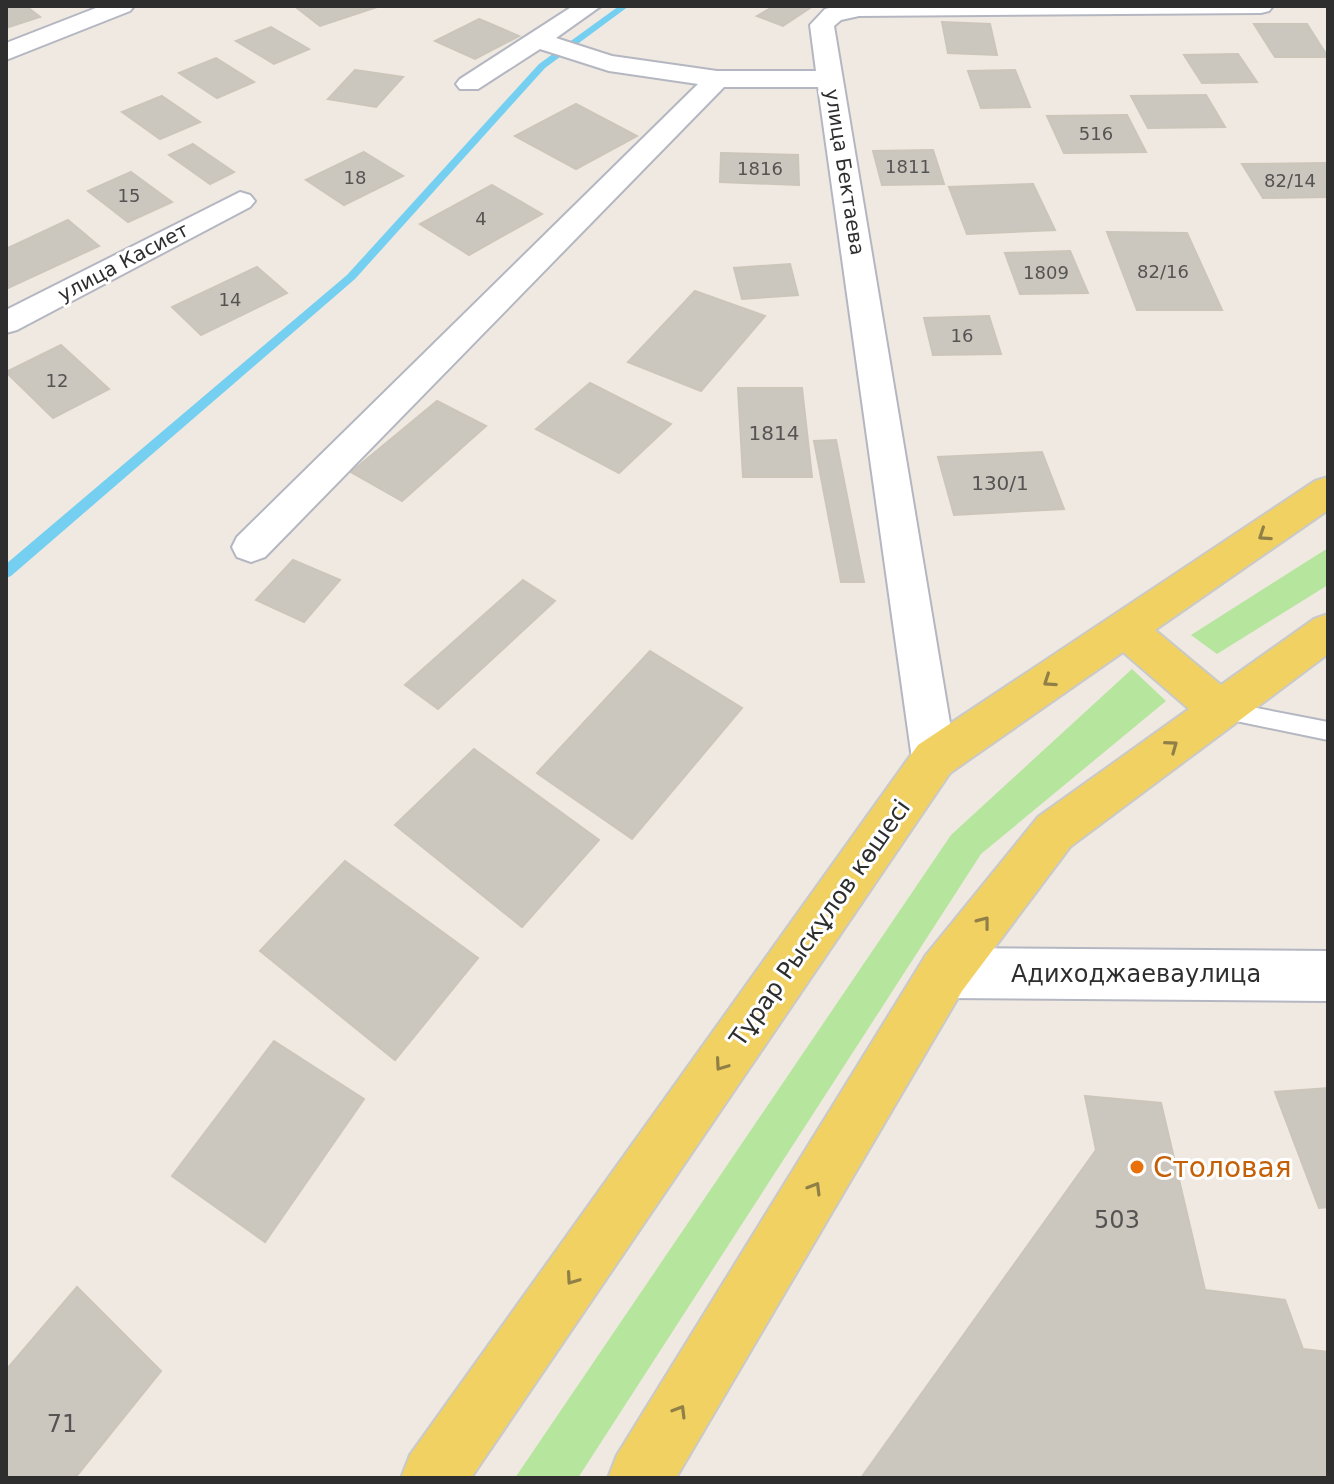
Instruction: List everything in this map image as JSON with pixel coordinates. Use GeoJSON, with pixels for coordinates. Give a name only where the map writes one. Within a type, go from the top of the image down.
{"type":"FeatureCollection","features":[{"type":"Feature","properties":{"kind":"main road","name":"Тұрар Рыскұлов көшесі"},"geometry":{"type":"LineString","coordinates":[[433,1478],[934,759],[1328,491]]}},
{"type":"Feature","properties":{"kind":"main road"},"geometry":{"type":"LineString","coordinates":[[1125,629],[1220,710]]}},
{"type":"Feature","properties":{"kind":"main road"},"geometry":{"type":"LineString","coordinates":[[640,1478],[944,973],[1054,832],[1328,631]]}},
{"type":"Feature","properties":{"kind":"street"},"geometry":{"type":"LineString","coordinates":[[6,52],[122,6]]}},
{"type":"Feature","properties":{"kind":"street"},"geometry":{"type":"LineString","coordinates":[[469,84],[589,6]]}},
{"type":"Feature","properties":{"kind":"street","name":"улица Бектаева"},"geometry":{"type":"LineString","coordinates":[[934,759],[822,25],[833,14],[859,9],[1261,6]]}},
{"type":"Feature","properties":{"kind":"street"},"geometry":{"type":"LineString","coordinates":[[536,40],[609,63],[717,79],[831,79]]}},
{"type":"Feature","properties":{"kind":"street"},"geometry":{"type":"LineString","coordinates":[[251,547],[717,79]]}},
{"type":"Feature","properties":{"kind":"street","name":"улица Касиет"},"geometry":{"type":"LineString","coordinates":[[6,323],[240,201]]}},
{"type":"Feature","properties":{"kind":"street","name":"Адиходжаеваулица"},"geometry":{"type":"LineString","coordinates":[[944,973],[1328,976]]}},
{"type":"Feature","properties":{"kind":"lane"},"geometry":{"type":"LineString","coordinates":[[1220,710],[1328,731]]}},
{"type":"Feature","properties":{"kind":"green space"},"geometry":{"type":"Polygon","coordinates":[[[1328,548],[1328,585],[1217,654],[1191,635],[1328,548]]]}},
{"type":"Feature","properties":{"kind":"green space"},"geometry":{"type":"Polygon","coordinates":[[[1132,669],[1166,701],[981,854],[578,1478],[515,1478],[951,835],[1132,669]]]}},
{"type":"Feature","properties":{"kind":"building"},"geometry":{"type":"Polygon","coordinates":[[[6,6],[26,6],[40,17],[6,28],[6,6]]]}},
{"type":"Feature","properties":{"kind":"building"},"geometry":{"type":"Polygon","coordinates":[[[380,6],[320,26],[297,8],[380,6]]]}},
{"type":"Feature","properties":{"kind":"building"},"geometry":{"type":"Polygon","coordinates":[[[774,6],[813,6],[783,26],[757,16],[774,6]]]}},
{"type":"Feature","properties":{"kind":"building"},"geometry":{"type":"Polygon","coordinates":[[[479,19],[519,36],[475,59],[435,41],[479,19]]]}},
{"type":"Feature","properties":{"kind":"building"},"geometry":{"type":"Polygon","coordinates":[[[942,22],[990,24],[997,55],[948,53],[942,22]]]}},
{"type":"Feature","properties":{"kind":"building"},"geometry":{"type":"Polygon","coordinates":[[[1254,24],[1307,24],[1328,57],[1275,57],[1254,24]]]}},
{"type":"Feature","properties":{"kind":"building"},"geometry":{"type":"Polygon","coordinates":[[[271,27],[309,49],[274,64],[236,41],[271,27]]]}},
{"type":"Feature","properties":{"kind":"building"},"geometry":{"type":"Polygon","coordinates":[[[1238,54],[1257,82],[1202,83],[1184,55],[1238,54]]]}},
{"type":"Feature","properties":{"kind":"building"},"geometry":{"type":"Polygon","coordinates":[[[216,58],[254,82],[217,98],[179,73],[216,58]]]}},
{"type":"Feature","properties":{"kind":"building"},"geometry":{"type":"Polygon","coordinates":[[[355,70],[403,77],[376,107],[328,99],[355,70]]]}},
{"type":"Feature","properties":{"kind":"building"},"geometry":{"type":"Polygon","coordinates":[[[1015,70],[1030,107],[981,108],[968,71],[1015,70]]]}},
{"type":"Feature","properties":{"kind":"building"},"geometry":{"type":"Polygon","coordinates":[[[1206,95],[1225,127],[1148,128],[1131,96],[1206,95]]]}},
{"type":"Feature","properties":{"kind":"building"},"geometry":{"type":"Polygon","coordinates":[[[162,96],[200,122],[160,139],[122,112],[162,96]]]}},
{"type":"Feature","properties":{"kind":"building"},"geometry":{"type":"Polygon","coordinates":[[[576,104],[637,136],[576,169],[515,136],[576,104]]]}},
{"type":"Feature","properties":{"kind":"building"},"geometry":{"type":"Polygon","coordinates":[[[1127,115],[1146,152],[1064,153],[1047,116],[1127,115]]]}},
{"type":"Feature","properties":{"kind":"building"},"geometry":{"type":"Polygon","coordinates":[[[193,144],[234,172],[210,184],[169,155],[193,144]]]}},
{"type":"Feature","properties":{"kind":"building"},"geometry":{"type":"Polygon","coordinates":[[[933,150],[944,184],[882,185],[873,151],[933,150]]]}},
{"type":"Feature","properties":{"kind":"building"},"geometry":{"type":"Polygon","coordinates":[[[364,152],[403,176],[344,205],[306,180],[364,152]]]}},
{"type":"Feature","properties":{"kind":"building"},"geometry":{"type":"Polygon","coordinates":[[[721,153],[798,155],[799,185],[720,182],[721,153]]]}},
{"type":"Feature","properties":{"kind":"building"},"geometry":{"type":"Polygon","coordinates":[[[1327,163],[1328,197],[1263,198],[1242,164],[1327,163]]]}},
{"type":"Feature","properties":{"kind":"building"},"geometry":{"type":"Polygon","coordinates":[[[131,172],[172,202],[128,222],[88,191],[131,172]]]}},
{"type":"Feature","properties":{"kind":"building"},"geometry":{"type":"Polygon","coordinates":[[[1033,184],[1055,230],[967,234],[949,187],[1033,184]]]}},
{"type":"Feature","properties":{"kind":"building"},"geometry":{"type":"Polygon","coordinates":[[[492,185],[542,214],[469,255],[420,224],[492,185]]]}},
{"type":"Feature","properties":{"kind":"building"},"geometry":{"type":"Polygon","coordinates":[[[68,220],[99,246],[6,289],[6,249],[68,220]]]}},
{"type":"Feature","properties":{"kind":"building"},"geometry":{"type":"Polygon","coordinates":[[[1107,232],[1187,233],[1222,310],[1137,310],[1107,232]]]}},
{"type":"Feature","properties":{"kind":"building"},"geometry":{"type":"Polygon","coordinates":[[[1070,251],[1088,293],[1020,294],[1005,253],[1070,251]]]}},
{"type":"Feature","properties":{"kind":"building"},"geometry":{"type":"Polygon","coordinates":[[[790,264],[798,295],[742,299],[734,268],[790,264]]]}},
{"type":"Feature","properties":{"kind":"building"},"geometry":{"type":"Polygon","coordinates":[[[257,267],[287,293],[201,335],[172,307],[257,267]]]}},
{"type":"Feature","properties":{"kind":"building"},"geometry":{"type":"Polygon","coordinates":[[[695,291],[765,316],[701,391],[628,362],[695,291]]]}},
{"type":"Feature","properties":{"kind":"building"},"geometry":{"type":"Polygon","coordinates":[[[989,316],[1001,354],[933,355],[924,318],[989,316]]]}},
{"type":"Feature","properties":{"kind":"building"},"geometry":{"type":"Polygon","coordinates":[[[61,345],[109,389],[53,418],[6,372],[61,345]]]}},
{"type":"Feature","properties":{"kind":"building"},"geometry":{"type":"Polygon","coordinates":[[[590,383],[671,424],[619,473],[536,429],[590,383]]]}},
{"type":"Feature","properties":{"kind":"building"},"geometry":{"type":"Polygon","coordinates":[[[738,388],[802,388],[812,477],[743,477],[738,388]]]}},
{"type":"Feature","properties":{"kind":"building"},"geometry":{"type":"Polygon","coordinates":[[[437,401],[486,426],[402,501],[351,472],[437,401]]]}},
{"type":"Feature","properties":{"kind":"building"},"geometry":{"type":"Polygon","coordinates":[[[836,440],[864,582],[841,582],[814,441],[836,440]]]}},
{"type":"Feature","properties":{"kind":"building"},"geometry":{"type":"Polygon","coordinates":[[[1042,452],[1064,509],[954,515],[938,457],[1042,452]]]}},
{"type":"Feature","properties":{"kind":"building"},"geometry":{"type":"Polygon","coordinates":[[[293,560],[340,580],[304,622],[256,600],[293,560]]]}},
{"type":"Feature","properties":{"kind":"building"},"geometry":{"type":"Polygon","coordinates":[[[523,580],[555,601],[438,709],[405,685],[523,580]]]}},
{"type":"Feature","properties":{"kind":"building"},"geometry":{"type":"Polygon","coordinates":[[[650,651],[742,708],[632,839],[537,773],[650,651]]]}},
{"type":"Feature","properties":{"kind":"building"},"geometry":{"type":"Polygon","coordinates":[[[474,749],[599,840],[522,927],[395,825],[474,749]]]}},
{"type":"Feature","properties":{"kind":"building"},"geometry":{"type":"Polygon","coordinates":[[[345,861],[478,958],[395,1060],[260,951],[345,861]]]}},
{"type":"Feature","properties":{"kind":"building"},"geometry":{"type":"Polygon","coordinates":[[[274,1041],[364,1099],[265,1242],[172,1176],[274,1041]]]}},
{"type":"Feature","properties":{"kind":"building"},"geometry":{"type":"Polygon","coordinates":[[[1328,1088],[1328,1207],[1319,1208],[1275,1092],[1328,1088]]]}},
{"type":"Feature","properties":{"kind":"building"},"geometry":{"type":"Polygon","coordinates":[[[1085,1096],[1161,1103],[1205,1290],[1285,1300],[1303,1349],[1328,1352],[1328,1478],[861,1478],[1096,1150],[1085,1096]]]}},
{"type":"Feature","properties":{"kind":"building"},"geometry":{"type":"Polygon","coordinates":[[[77,1287],[161,1371],[75,1478],[6,1478],[6,1370],[77,1287]]]}},
{"type":"Feature","properties":{"kind":"waterway"},"geometry":{"type":"LineString","coordinates":[[6,572],[351,277],[542,66],[625,6]]}},
{"type":"Feature","properties":{"kind":"place","name":"Столовая"},"geometry":{"type":"Point","coordinates":[1137,1167]}}]}
